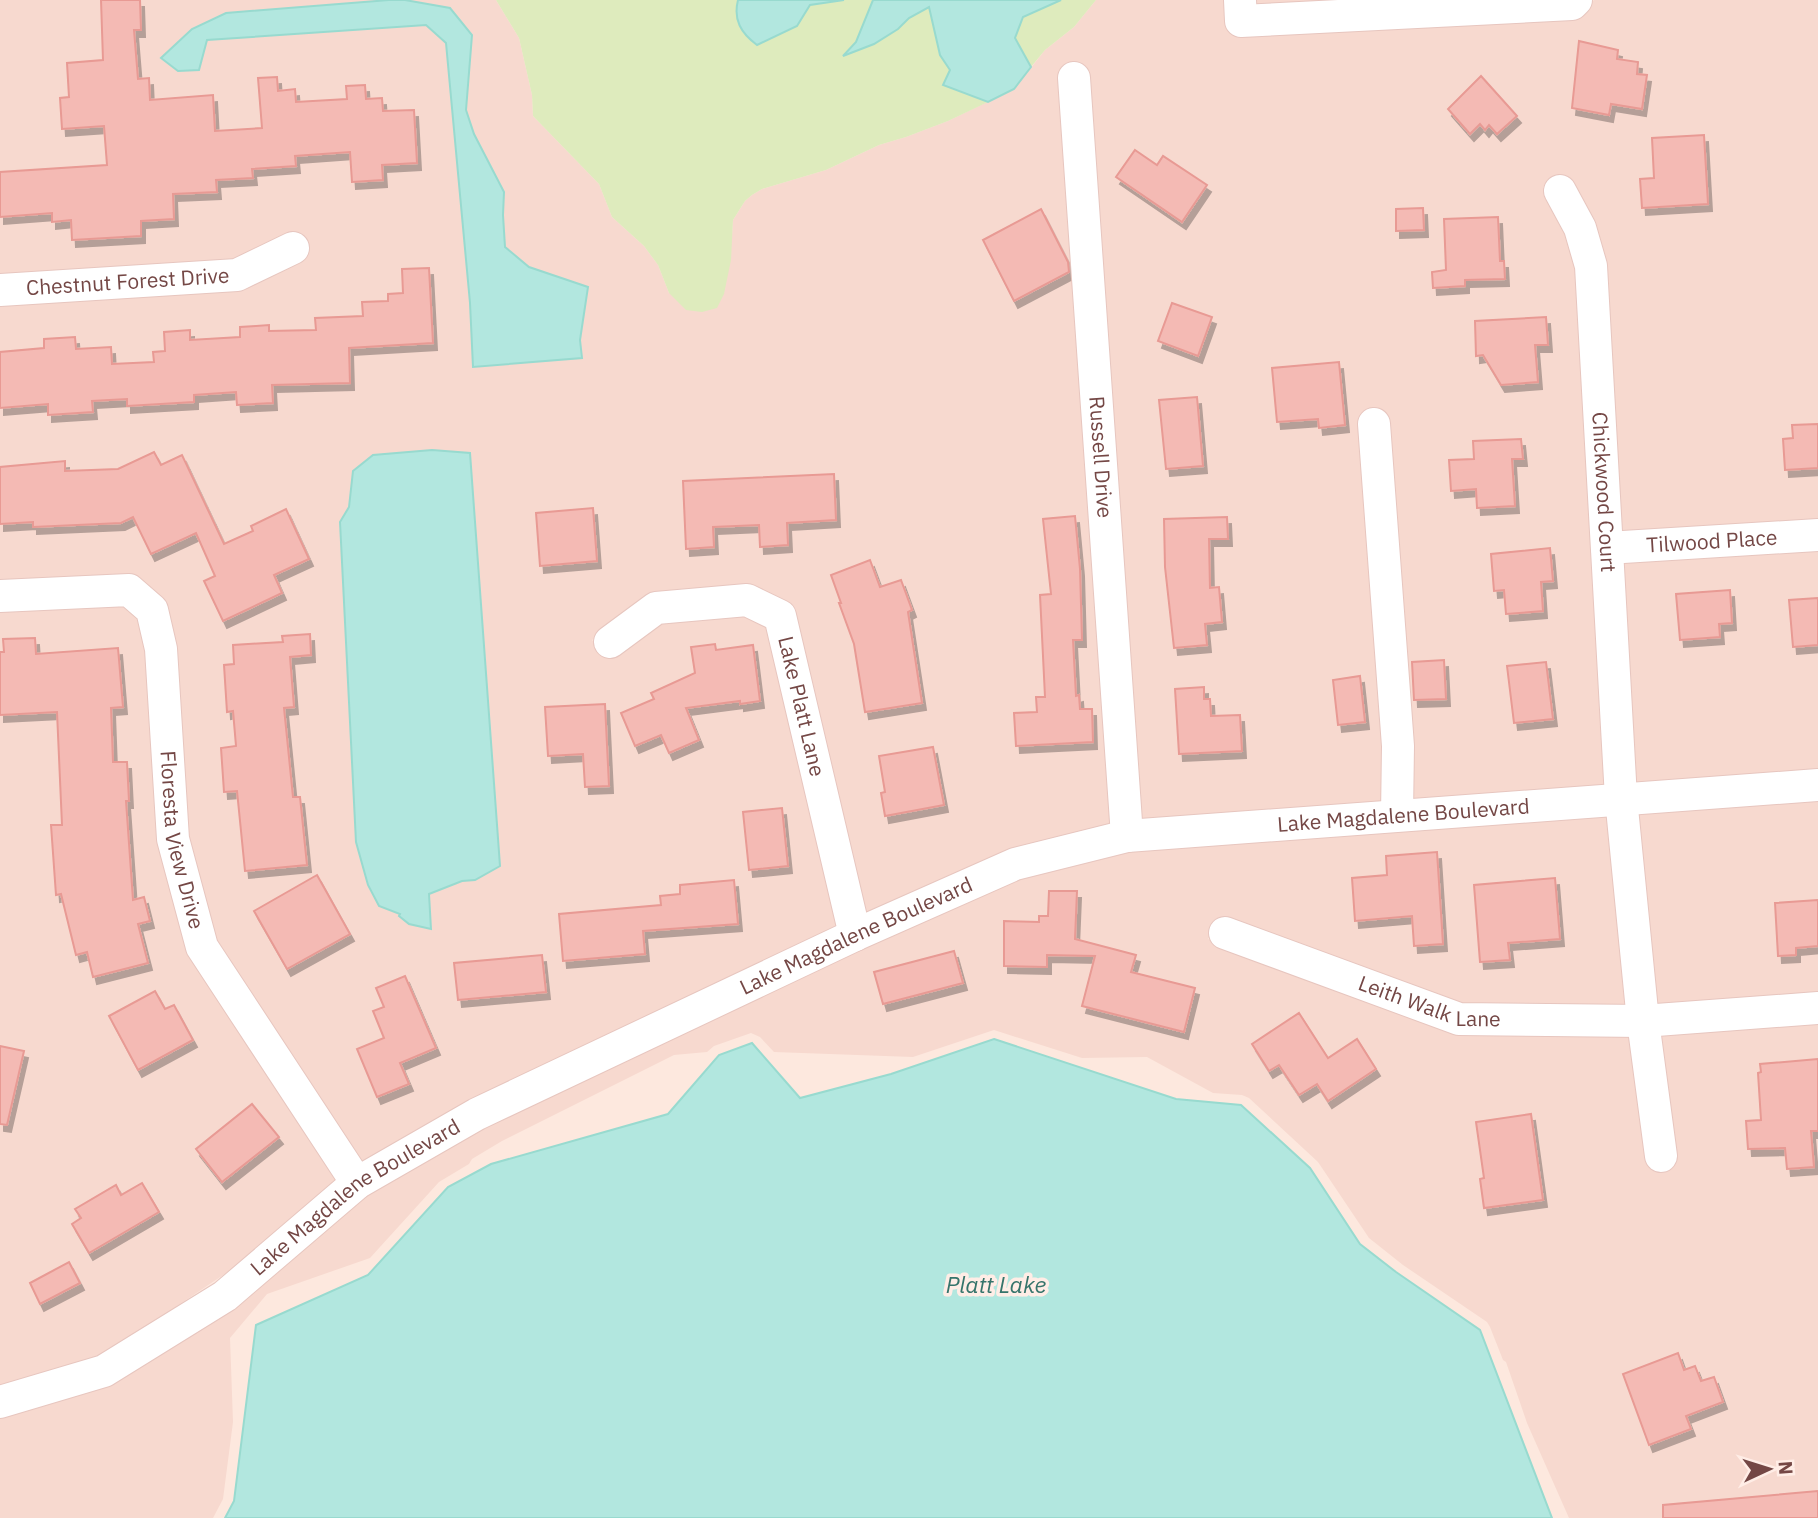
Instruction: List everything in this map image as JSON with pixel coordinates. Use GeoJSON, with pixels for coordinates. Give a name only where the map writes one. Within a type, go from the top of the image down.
{"type":"FeatureCollection","features":[{"type":"Feature","properties":{"kind":"street"},"geometry":{"type":"LineString","coordinates":[[1240,0],[1241,21],[1572,4],[1576,0]]}},
{"type":"Feature","properties":{"kind":"street","name":"Russell Drive"},"geometry":{"type":"LineString","coordinates":[[1074,78],[1126,835]]}},
{"type":"Feature","properties":{"kind":"street","name":"Chickwood Court"},"geometry":{"type":"LineString","coordinates":[[1560,191],[1580,228],[1591,266],[1621,798]]}},
{"type":"Feature","properties":{"kind":"street","name":"Chestnut Forest Drive"},"geometry":{"type":"LineString","coordinates":[[0,290],[237,275],[293,248]]}},
{"type":"Feature","properties":{"kind":"street"},"geometry":{"type":"LineString","coordinates":[[1374,424],[1398,746],[1397,815]]}},
{"type":"Feature","properties":{"kind":"street","name":"Tilwood Place"},"geometry":{"type":"LineString","coordinates":[[1607,548],[1818,535]]}},
{"type":"Feature","properties":{"kind":"street","name":"Floresta View Drive"},"geometry":{"type":"LineString","coordinates":[[0,596],[129,590],[152,610],[161,649],[173,839],[202,947],[357,1183]]}},
{"type":"Feature","properties":{"kind":"street","name":"Lake Platt Lane"},"geometry":{"type":"LineString","coordinates":[[610,642],[656,608],[747,600],[780,617],[855,935]]}},
{"type":"Feature","properties":{"kind":"street","name":"Lake Magdalene Boulevard"},"geometry":{"type":"LineString","coordinates":[[0,1402],[104,1371],[225,1296],[357,1183],[477,1114],[855,935],[1015,864],[1126,835],[1818,785]]}},
{"type":"Feature","properties":{"kind":"street"},"geometry":{"type":"LineString","coordinates":[[1621,798],[1643,1021],[1661,1156]]}},
{"type":"Feature","properties":{"kind":"street","name":"Leith Walk Lane"},"geometry":{"type":"LineString","coordinates":[[1225,933],[1459,1019],[1643,1021],[1818,1008]]}},
{"type":"Feature","properties":{"kind":"shaded area"},"geometry":{"type":"Polygon","coordinates":[[[0,0],[389,0],[226,13],[162,58],[179,71],[207,40],[426,25],[446,43],[470,303],[473,367],[581,358],[580,341],[588,287],[529,267],[505,247],[504,192],[474,134],[466,110],[472,35],[450,8],[405,0],[496,0],[519,38],[532,95],[533,116],[599,184],[612,217],[644,246],[658,265],[669,293],[732,236],[733,220],[752,195],[762,189],[826,170],[879,145],[948,121],[1014,89],[1045,50],[1074,27],[1096,0],[1228,0],[1229,21],[1581,12],[1594,0],[1818,0],[1818,523],[1619,536],[1592,223],[1565,176],[1543,187],[1568,232],[1578,268],[1608,788],[1138,823],[1086,66],[1061,68],[1113,827],[863,919],[793,614],[648,599],[592,640],[608,657],[661,619],[744,612],[769,624],[840,929],[361,1167],[214,943],[185,837],[165,608],[0,585],[0,0]],[[353,471],[349,507],[340,522],[356,842],[400,914],[431,929],[429,894],[462,881],[475,880],[353,471]]]}},
{"type":"Feature","properties":{"kind":"shaded area"},"geometry":{"type":"Polygon","coordinates":[[[1253,0],[1434,0],[1254,9],[1253,0]]]}},
{"type":"Feature","properties":{"kind":"shaded area"},"geometry":{"type":"Polygon","coordinates":[[[1818,546],[1818,773],[1633,786],[1620,559],[1818,546]]]}},
{"type":"Feature","properties":{"kind":"shaded area"},"geometry":{"type":"Polygon","coordinates":[[[124,602],[141,616],[149,650],[160,840],[341,1181],[262,1249],[95,1361],[0,1391],[0,607],[124,602]]]}},
{"type":"Feature","properties":{"kind":"shaded area"},"geometry":{"type":"Polygon","coordinates":[[[1818,796],[1818,997],[1655,1009],[1635,808],[1818,796]]]}},
{"type":"Feature","properties":{"kind":"shaded area"},"geometry":{"type":"Polygon","coordinates":[[[1610,810],[1630,1010],[1462,1008],[1218,919],[1208,939],[1454,1029],[1632,1032],[1651,1168],[1675,1165],[1657,1031],[1818,1019],[1818,1518],[1569,1518],[1487,1322],[1403,1265],[1369,1238],[1318,1162],[1249,1098],[1213,1093],[1147,1057],[1082,1058],[994,1030],[913,1057],[774,1052],[760,1037],[751,1033],[714,1046],[707,1052],[674,1055],[502,1141],[472,1159],[469,1164],[439,1182],[370,1258],[267,1294],[230,1338],[233,1422],[223,1499],[213,1518],[0,1518],[0,1414],[28,1406],[364,1192],[483,1123],[1019,875],[1129,847],[1610,810]]]}},
{"type":"Feature","properties":{"kind":"green space"},"geometry":{"type":"Polygon","coordinates":[[[496,0],[738,0],[740,26],[757,45],[797,26],[810,5],[844,0],[873,0],[856,42],[844,55],[898,29],[909,18],[929,7],[940,55],[950,70],[944,85],[988,102],[948,121],[879,145],[826,170],[762,189],[752,195],[733,220],[731,260],[724,294],[717,308],[702,312],[686,310],[669,293],[658,265],[644,246],[612,217],[599,184],[533,116],[532,95],[519,38],[496,0]]]}},
{"type":"Feature","properties":{"kind":"green space"},"geometry":{"type":"Polygon","coordinates":[[[1061,0],[1096,0],[1074,27],[1045,50],[1031,67],[1015,38],[1023,17],[1061,0]]]}},
{"type":"Feature","properties":{"kind":"water"},"geometry":{"type":"Polygon","coordinates":[[[389,0],[450,8],[472,35],[466,110],[474,134],[504,192],[505,247],[529,267],[588,287],[580,340],[582,358],[473,367],[470,303],[446,43],[426,25],[207,40],[199,70],[178,71],[161,58],[192,29],[226,13],[389,0]]]}},
{"type":"Feature","properties":{"kind":"water"},"geometry":{"type":"Polygon","coordinates":[[[738,0],[844,0],[810,5],[797,26],[757,45],[740,25],[737,14],[738,0]]]}},
{"type":"Feature","properties":{"kind":"water"},"geometry":{"type":"Polygon","coordinates":[[[873,0],[1061,0],[1023,17],[1015,38],[1031,67],[1014,89],[988,102],[943,85],[950,70],[940,55],[929,7],[874,44],[843,56],[856,42],[873,0]]]}},
{"type":"Feature","properties":{"kind":"water"},"geometry":{"type":"Polygon","coordinates":[[[432,450],[470,453],[500,866],[475,880],[462,881],[429,894],[431,929],[409,924],[400,914],[379,906],[368,885],[356,842],[340,522],[349,507],[353,471],[373,455],[432,450]]]}},
{"type":"Feature","properties":{"kind":"water","name":"Platt Lake"},"geometry":{"type":"Polygon","coordinates":[[[994,1039],[1176,1099],[1241,1105],[1310,1168],[1360,1244],[1480,1330],[1552,1518],[225,1518],[234,1501],[256,1325],[368,1275],[448,1187],[491,1164],[668,1114],[719,1055],[752,1043],[800,1098],[891,1074],[994,1039]]]}},
{"type":"Feature","properties":{"kind":"building"},"geometry":{"type":"Polygon","coordinates":[[[101,0],[140,0],[141,30],[134,30],[138,79],[149,78],[150,100],[213,95],[215,131],[262,128],[258,78],[277,77],[278,91],[295,89],[296,102],[347,99],[346,86],[365,85],[366,99],[382,98],[383,111],[414,110],[417,163],[382,165],[383,180],[352,182],[350,152],[295,156],[296,166],[252,169],[253,178],[216,180],[217,192],[173,194],[174,219],[141,221],[141,236],[72,240],[71,220],[52,222],[52,213],[0,217],[0,172],[107,165],[104,126],[62,129],[60,98],[69,97],[67,63],[103,60],[101,0]]]}},
{"type":"Feature","properties":{"kind":"building"},"geometry":{"type":"Polygon","coordinates":[[[1579,41],[1618,50],[1617,59],[1638,62],[1637,74],[1647,75],[1642,109],[1611,104],[1609,115],[1572,108],[1579,41]]]}},
{"type":"Feature","properties":{"kind":"building"},"geometry":{"type":"Polygon","coordinates":[[[1481,76],[1517,116],[1497,134],[1489,125],[1485,130],[1480,124],[1470,134],[1448,109],[1481,76]]]}},
{"type":"Feature","properties":{"kind":"building"},"geometry":{"type":"Polygon","coordinates":[[[1704,135],[1708,204],[1642,208],[1640,179],[1654,178],[1652,138],[1704,135]]]}},
{"type":"Feature","properties":{"kind":"building"},"geometry":{"type":"Polygon","coordinates":[[[1135,150],[1157,165],[1163,156],[1207,185],[1182,222],[1116,177],[1135,150]]]}},
{"type":"Feature","properties":{"kind":"building"},"geometry":{"type":"Polygon","coordinates":[[[1423,208],[1424,230],[1396,231],[1396,209],[1423,208]]]}},
{"type":"Feature","properties":{"kind":"building"},"geometry":{"type":"Polygon","coordinates":[[[1041,209],[1068,262],[1069,272],[1014,301],[983,240],[1041,209]]]}},
{"type":"Feature","properties":{"kind":"building"},"geometry":{"type":"Polygon","coordinates":[[[1498,217],[1500,261],[1504,261],[1505,279],[1465,280],[1465,286],[1433,288],[1432,272],[1446,270],[1444,219],[1498,217]]]}},
{"type":"Feature","properties":{"kind":"building"},"geometry":{"type":"Polygon","coordinates":[[[429,268],[433,343],[349,348],[350,383],[272,385],[273,403],[237,405],[236,392],[194,395],[194,402],[127,406],[127,399],[92,401],[93,412],[48,415],[48,404],[0,408],[0,352],[44,348],[44,339],[75,337],[76,349],[111,347],[112,364],[154,362],[153,352],[165,351],[164,332],[190,330],[190,340],[240,337],[240,327],[269,325],[269,331],[316,330],[315,318],[363,316],[362,302],[388,301],[388,294],[403,293],[402,269],[429,268]]]}},
{"type":"Feature","properties":{"kind":"building"},"geometry":{"type":"Polygon","coordinates":[[[1172,303],[1212,317],[1198,356],[1158,341],[1172,303]]]}},
{"type":"Feature","properties":{"kind":"building"},"geometry":{"type":"Polygon","coordinates":[[[1546,317],[1548,345],[1535,345],[1538,382],[1501,385],[1483,355],[1476,356],[1475,321],[1546,317]]]}},
{"type":"Feature","properties":{"kind":"building"},"geometry":{"type":"Polygon","coordinates":[[[1339,362],[1345,425],[1319,428],[1318,419],[1277,422],[1272,368],[1339,362]]]}},
{"type":"Feature","properties":{"kind":"building"},"geometry":{"type":"Polygon","coordinates":[[[1197,397],[1203,466],[1166,469],[1159,400],[1197,397]]]}},
{"type":"Feature","properties":{"kind":"building"},"geometry":{"type":"Polygon","coordinates":[[[1818,424],[1818,468],[1785,470],[1783,439],[1793,438],[1792,425],[1818,424]]]}},
{"type":"Feature","properties":{"kind":"building"},"geometry":{"type":"Polygon","coordinates":[[[1521,439],[1523,459],[1512,459],[1515,506],[1477,508],[1476,489],[1451,491],[1449,460],[1474,459],[1473,441],[1521,439]]]}},
{"type":"Feature","properties":{"kind":"building"},"geometry":{"type":"Polygon","coordinates":[[[154,452],[161,465],[182,455],[224,544],[253,531],[251,526],[286,509],[309,559],[274,575],[282,593],[223,621],[204,581],[215,576],[196,533],[151,554],[133,517],[121,523],[33,527],[33,522],[0,524],[0,467],[65,461],[65,471],[118,469],[154,452]]]}},
{"type":"Feature","properties":{"kind":"building"},"geometry":{"type":"Polygon","coordinates":[[[834,474],[836,520],[787,523],[788,545],[760,547],[759,525],[713,527],[714,547],[686,549],[683,481],[834,474]]]}},
{"type":"Feature","properties":{"kind":"building"},"geometry":{"type":"Polygon","coordinates":[[[593,508],[597,561],[540,566],[536,513],[593,508]]]}},
{"type":"Feature","properties":{"kind":"building"},"geometry":{"type":"Polygon","coordinates":[[[1075,516],[1082,640],[1073,640],[1076,696],[1079,695],[1080,709],[1092,709],[1093,742],[1016,746],[1014,713],[1037,712],[1036,697],[1045,697],[1040,595],[1051,594],[1043,519],[1075,516]]]}},
{"type":"Feature","properties":{"kind":"building"},"geometry":{"type":"Polygon","coordinates":[[[1227,517],[1228,539],[1209,539],[1210,588],[1219,587],[1222,622],[1205,624],[1207,645],[1174,648],[1165,567],[1164,519],[1227,517]]]}},
{"type":"Feature","properties":{"kind":"building"},"geometry":{"type":"Polygon","coordinates":[[[1550,548],[1553,581],[1541,582],[1543,611],[1506,614],[1504,590],[1494,591],[1491,554],[1550,548]]]}},
{"type":"Feature","properties":{"kind":"building"},"geometry":{"type":"Polygon","coordinates":[[[870,560],[880,587],[901,580],[912,610],[908,612],[922,703],[865,712],[854,644],[831,575],[870,560]]]}},
{"type":"Feature","properties":{"kind":"building"},"geometry":{"type":"Polygon","coordinates":[[[1730,590],[1732,623],[1719,624],[1720,637],[1680,640],[1676,594],[1730,590]]]}},
{"type":"Feature","properties":{"kind":"building"},"geometry":{"type":"Polygon","coordinates":[[[1818,598],[1818,645],[1793,647],[1789,600],[1818,598]]]}},
{"type":"Feature","properties":{"kind":"building"},"geometry":{"type":"Polygon","coordinates":[[[310,634],[311,655],[290,657],[294,707],[284,708],[293,797],[300,797],[307,865],[245,871],[237,791],[224,792],[221,748],[236,746],[233,711],[227,712],[224,665],[234,664],[233,645],[283,642],[282,636],[310,634]]]}},
{"type":"Feature","properties":{"kind":"building"},"geometry":{"type":"Polygon","coordinates":[[[35,638],[36,654],[118,648],[123,707],[111,708],[113,762],[127,762],[129,801],[126,801],[133,900],[144,897],[150,921],[138,924],[148,963],[93,977],[87,952],[76,955],[61,894],[56,895],[51,825],[62,825],[57,712],[0,715],[0,652],[4,652],[3,639],[35,638]]]}},
{"type":"Feature","properties":{"kind":"building"},"geometry":{"type":"Polygon","coordinates":[[[715,644],[716,650],[753,645],[760,701],[686,708],[699,740],[669,753],[661,735],[635,746],[621,713],[654,699],[651,693],[695,673],[691,647],[715,644]]]}},
{"type":"Feature","properties":{"kind":"building"},"geometry":{"type":"Polygon","coordinates":[[[1444,660],[1446,699],[1414,700],[1412,662],[1444,660]]]}},
{"type":"Feature","properties":{"kind":"building"},"geometry":{"type":"Polygon","coordinates":[[[1546,662],[1553,719],[1514,723],[1507,666],[1546,662]]]}},
{"type":"Feature","properties":{"kind":"building"},"geometry":{"type":"Polygon","coordinates":[[[1360,676],[1365,722],[1338,725],[1333,680],[1360,676]]]}},
{"type":"Feature","properties":{"kind":"building"},"geometry":{"type":"Polygon","coordinates":[[[1204,687],[1204,699],[1210,699],[1211,716],[1240,715],[1242,751],[1179,754],[1175,689],[1204,687]]]}},
{"type":"Feature","properties":{"kind":"building"},"geometry":{"type":"Polygon","coordinates":[[[605,704],[609,786],[585,787],[583,754],[548,756],[545,707],[605,704]]]}},
{"type":"Feature","properties":{"kind":"building"},"geometry":{"type":"Polygon","coordinates":[[[933,747],[944,805],[885,816],[881,793],[885,792],[879,756],[933,747]]]}},
{"type":"Feature","properties":{"kind":"building"},"geometry":{"type":"Polygon","coordinates":[[[782,808],[788,866],[749,870],[743,812],[782,808]]]}},
{"type":"Feature","properties":{"kind":"building"},"geometry":{"type":"Polygon","coordinates":[[[1437,852],[1443,944],[1414,946],[1412,916],[1355,921],[1352,878],[1387,875],[1386,856],[1437,852]]]}},
{"type":"Feature","properties":{"kind":"building"},"geometry":{"type":"Polygon","coordinates":[[[317,875],[350,934],[287,969],[254,911],[317,875]]]}},
{"type":"Feature","properties":{"kind":"building"},"geometry":{"type":"Polygon","coordinates":[[[1555,878],[1560,939],[1508,943],[1510,960],[1480,962],[1474,885],[1555,878]]]}},
{"type":"Feature","properties":{"kind":"building"},"geometry":{"type":"Polygon","coordinates":[[[734,880],[738,924],[643,931],[645,954],[563,961],[559,914],[661,905],[660,896],[680,894],[680,885],[734,880]]]}},
{"type":"Feature","properties":{"kind":"building"},"geometry":{"type":"Polygon","coordinates":[[[1049,891],[1077,891],[1075,939],[1136,955],[1131,972],[1195,988],[1184,1032],[1082,1006],[1095,956],[1047,955],[1047,967],[1004,966],[1004,921],[1039,922],[1039,916],[1048,916],[1049,891]]]}},
{"type":"Feature","properties":{"kind":"building"},"geometry":{"type":"Polygon","coordinates":[[[1818,900],[1818,946],[1796,948],[1796,955],[1778,956],[1775,903],[1818,900]]]}},
{"type":"Feature","properties":{"kind":"building"},"geometry":{"type":"Polygon","coordinates":[[[954,951],[963,983],[883,1004],[874,972],[954,951]]]}},
{"type":"Feature","properties":{"kind":"building"},"geometry":{"type":"Polygon","coordinates":[[[542,955],[546,992],[458,1000],[454,963],[542,955]]]}},
{"type":"Feature","properties":{"kind":"building"},"geometry":{"type":"Polygon","coordinates":[[[405,976],[436,1048],[400,1063],[409,1084],[377,1097],[357,1049],[384,1038],[373,1011],[384,1007],[376,988],[405,976]]]}},
{"type":"Feature","properties":{"kind":"building"},"geometry":{"type":"Polygon","coordinates":[[[155,991],[165,1009],[174,1005],[193,1040],[138,1070],[109,1016],[155,991]]]}},
{"type":"Feature","properties":{"kind":"building"},"geometry":{"type":"Polygon","coordinates":[[[1299,1013],[1328,1058],[1357,1039],[1376,1069],[1328,1101],[1317,1084],[1299,1095],[1279,1065],[1269,1071],[1252,1044],[1299,1013]]]}},
{"type":"Feature","properties":{"kind":"building"},"geometry":{"type":"Polygon","coordinates":[[[0,1046],[24,1051],[7,1125],[0,1124],[0,1046]]]}},
{"type":"Feature","properties":{"kind":"building"},"geometry":{"type":"Polygon","coordinates":[[[1818,1059],[1818,1131],[1811,1131],[1814,1167],[1787,1169],[1785,1148],[1748,1149],[1746,1121],[1761,1120],[1758,1073],[1761,1072],[1760,1064],[1818,1059]]]}},
{"type":"Feature","properties":{"kind":"building"},"geometry":{"type":"Polygon","coordinates":[[[252,1104],[279,1137],[222,1182],[196,1149],[252,1104]]]}},
{"type":"Feature","properties":{"kind":"building"},"geometry":{"type":"Polygon","coordinates":[[[1531,1114],[1543,1200],[1484,1208],[1480,1179],[1484,1178],[1476,1122],[1531,1114]]]}},
{"type":"Feature","properties":{"kind":"building"},"geometry":{"type":"Polygon","coordinates":[[[142,1183],[159,1212],[89,1253],[72,1224],[81,1218],[75,1209],[116,1185],[121,1195],[142,1183]]]}},
{"type":"Feature","properties":{"kind":"building"},"geometry":{"type":"Polygon","coordinates":[[[69,1262],[80,1283],[40,1304],[30,1283],[69,1262]]]}},
{"type":"Feature","properties":{"kind":"building"},"geometry":{"type":"Polygon","coordinates":[[[1678,1353],[1684,1370],[1695,1366],[1701,1381],[1714,1377],[1723,1402],[1686,1416],[1691,1429],[1649,1445],[1623,1374],[1678,1353]]]}},
{"type":"Feature","properties":{"kind":"building"},"geometry":{"type":"Polygon","coordinates":[[[1818,1491],[1818,1518],[1663,1518],[1663,1505],[1818,1491]]]}}]}
